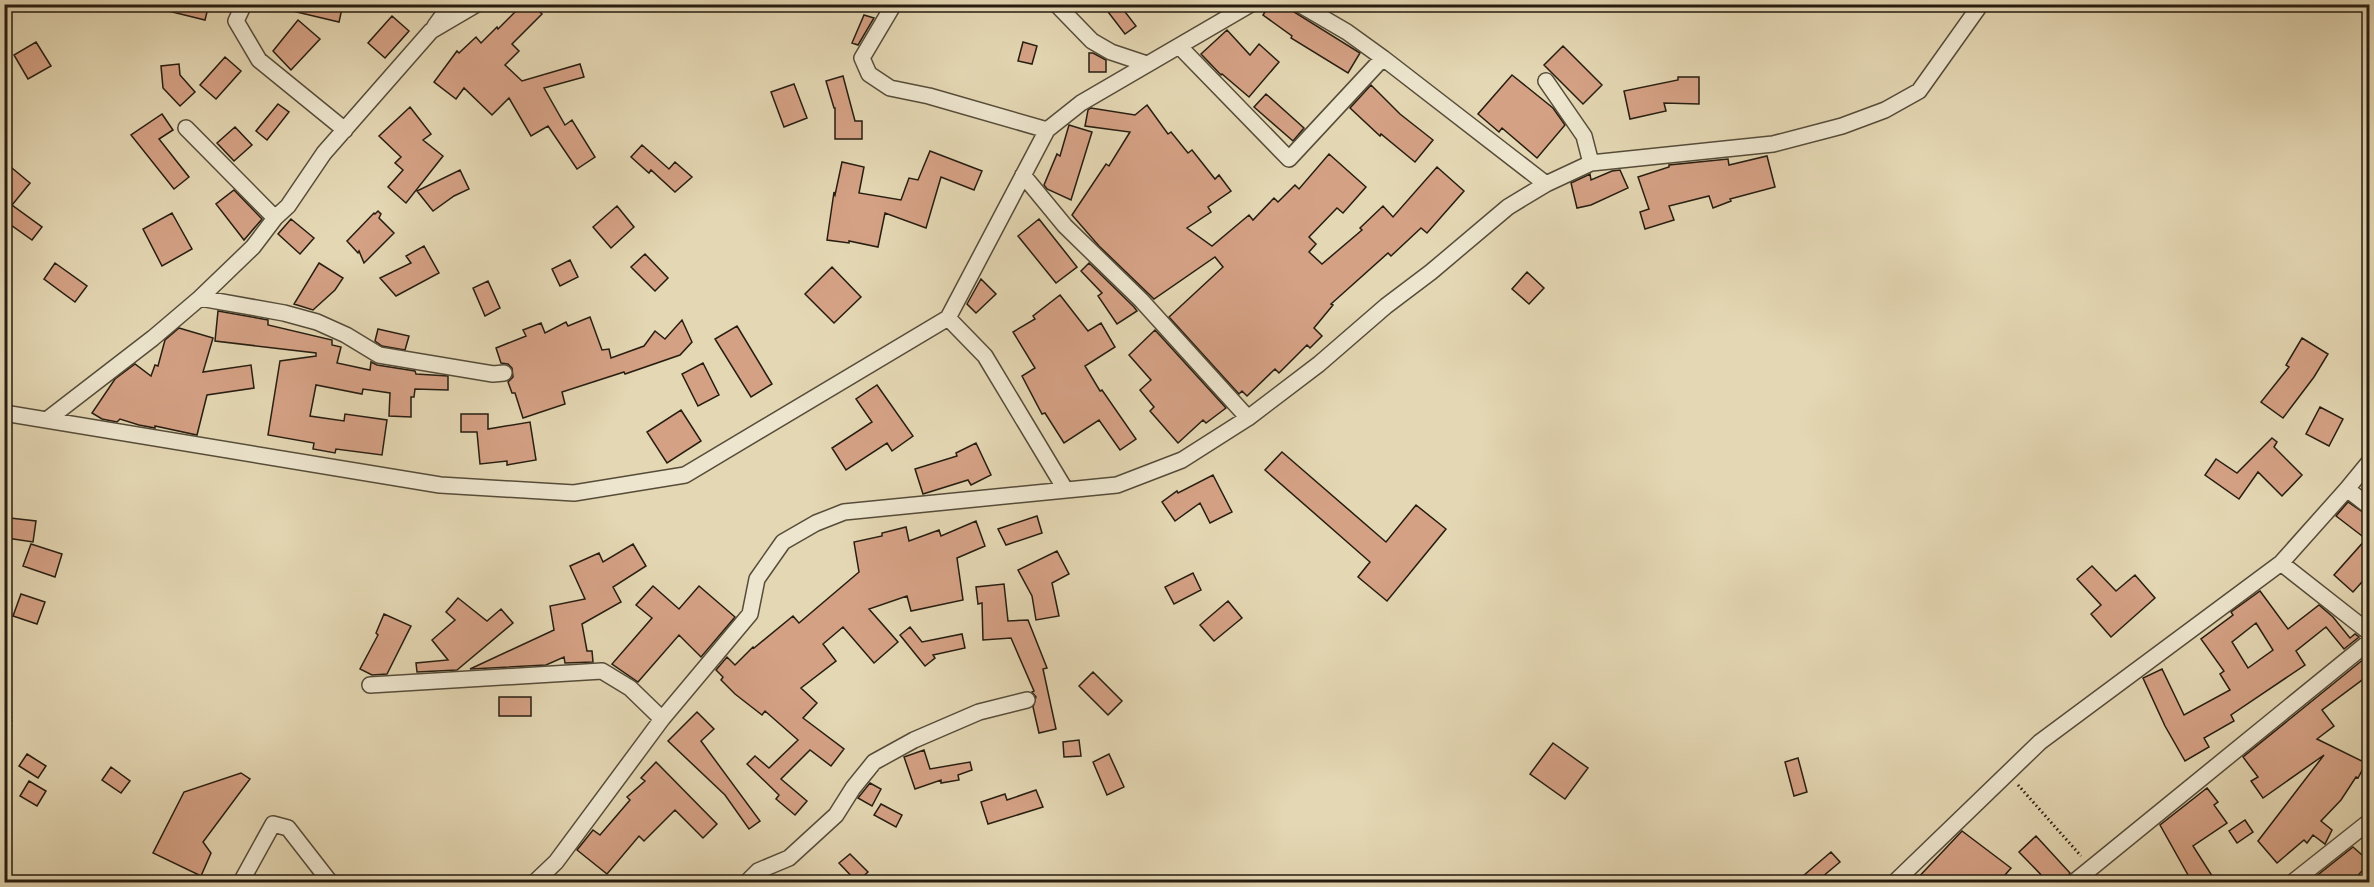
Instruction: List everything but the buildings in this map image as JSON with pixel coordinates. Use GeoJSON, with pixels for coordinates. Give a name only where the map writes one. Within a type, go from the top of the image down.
{"type":"FeatureCollection","features":[{"type":"Feature","properties":{"kind":"street"},"geometry":{"type":"LineString","coordinates":[[244,4],[236,21],[259,60],[345,130]]}},
{"type":"Feature","properties":{"kind":"street"},"geometry":{"type":"LineString","coordinates":[[48,419],[153,338],[254,247],[275,218],[288,206],[324,153],[431,31],[451,4]]}},
{"type":"Feature","properties":{"kind":"street"},"geometry":{"type":"LineString","coordinates":[[431,31],[477,4]]}},
{"type":"Feature","properties":{"kind":"street"},"geometry":{"type":"LineString","coordinates":[[894,4],[862,58],[869,74],[890,88],[929,96],[1047,130]]}},
{"type":"Feature","properties":{"kind":"street"},"geometry":{"type":"LineString","coordinates":[[1056,4],[1092,41],[1111,52],[1147,64]]}},
{"type":"Feature","properties":{"kind":"street"},"geometry":{"type":"LineString","coordinates":[[4,413],[440,485],[574,493],[684,475],[948,318],[1047,130],[1081,103],[1251,4]]}},
{"type":"Feature","properties":{"kind":"street"},"geometry":{"type":"LineString","coordinates":[[1299,4],[1347,32],[1383,58],[1546,184]]}},
{"type":"Feature","properties":{"kind":"street"},"geometry":{"type":"LineString","coordinates":[[535,882],[556,862],[662,719],[750,614],[757,579],[783,542],[844,512],[1117,485],[1182,460],[1248,418],[1319,364],[1508,207],[1546,184],[1591,163],[1773,144],[1842,126],[1885,110],[1919,91],[1982,4]]}},
{"type":"Feature","properties":{"kind":"street"},"geometry":{"type":"LineString","coordinates":[[1179,46],[1289,159],[1383,58]]}},
{"type":"Feature","properties":{"kind":"street"},"geometry":{"type":"LineString","coordinates":[[1546,81],[1584,136],[1591,163]]}},
{"type":"Feature","properties":{"kind":"street"},"geometry":{"type":"LineString","coordinates":[[186,128],[275,218]]}},
{"type":"Feature","properties":{"kind":"street"},"geometry":{"type":"LineString","coordinates":[[1023,176],[1065,225],[1141,300],[1248,418]]}},
{"type":"Feature","properties":{"kind":"street"},"geometry":{"type":"LineString","coordinates":[[200,298],[284,313],[316,322],[379,355],[493,374],[504,373]]}},
{"type":"Feature","properties":{"kind":"street"},"geometry":{"type":"LineString","coordinates":[[948,318],[985,356],[1065,489]]}},
{"type":"Feature","properties":{"kind":"street"},"geometry":{"type":"LineString","coordinates":[[1895,882],[2040,742],[2281,563],[2348,489],[2370,461]]}},
{"type":"Feature","properties":{"kind":"street"},"geometry":{"type":"LineString","coordinates":[[2348,489],[2370,507]]}},
{"type":"Feature","properties":{"kind":"street"},"geometry":{"type":"LineString","coordinates":[[2281,563],[2370,633]]}},
{"type":"Feature","properties":{"kind":"street"},"geometry":{"type":"LineString","coordinates":[[2074,882],[2370,641]]}},
{"type":"Feature","properties":{"kind":"street"},"geometry":{"type":"LineString","coordinates":[[370,685],[603,671],[630,688],[662,719]]}},
{"type":"Feature","properties":{"kind":"street"},"geometry":{"type":"LineString","coordinates":[[747,882],[758,871],[789,858],[836,815],[853,788],[874,762],[914,740],[979,712],[1027,700]]}},
{"type":"Feature","properties":{"kind":"street"},"geometry":{"type":"LineString","coordinates":[[2293,882],[2370,821]]}},
{"type":"Feature","properties":{"kind":"street"},"geometry":{"type":"LineString","coordinates":[[241,882],[273,824],[288,828],[330,882]]}},
{"type":"Feature","properties":{"kind":"path"},"geometry":{"type":"LineString","coordinates":[[4,658],[11,724],[10,742],[4,756]]}},
{"type":"Feature","properties":{"kind":"path"},"geometry":{"type":"LineString","coordinates":[[2008,773],[2092,868]]}}]}
